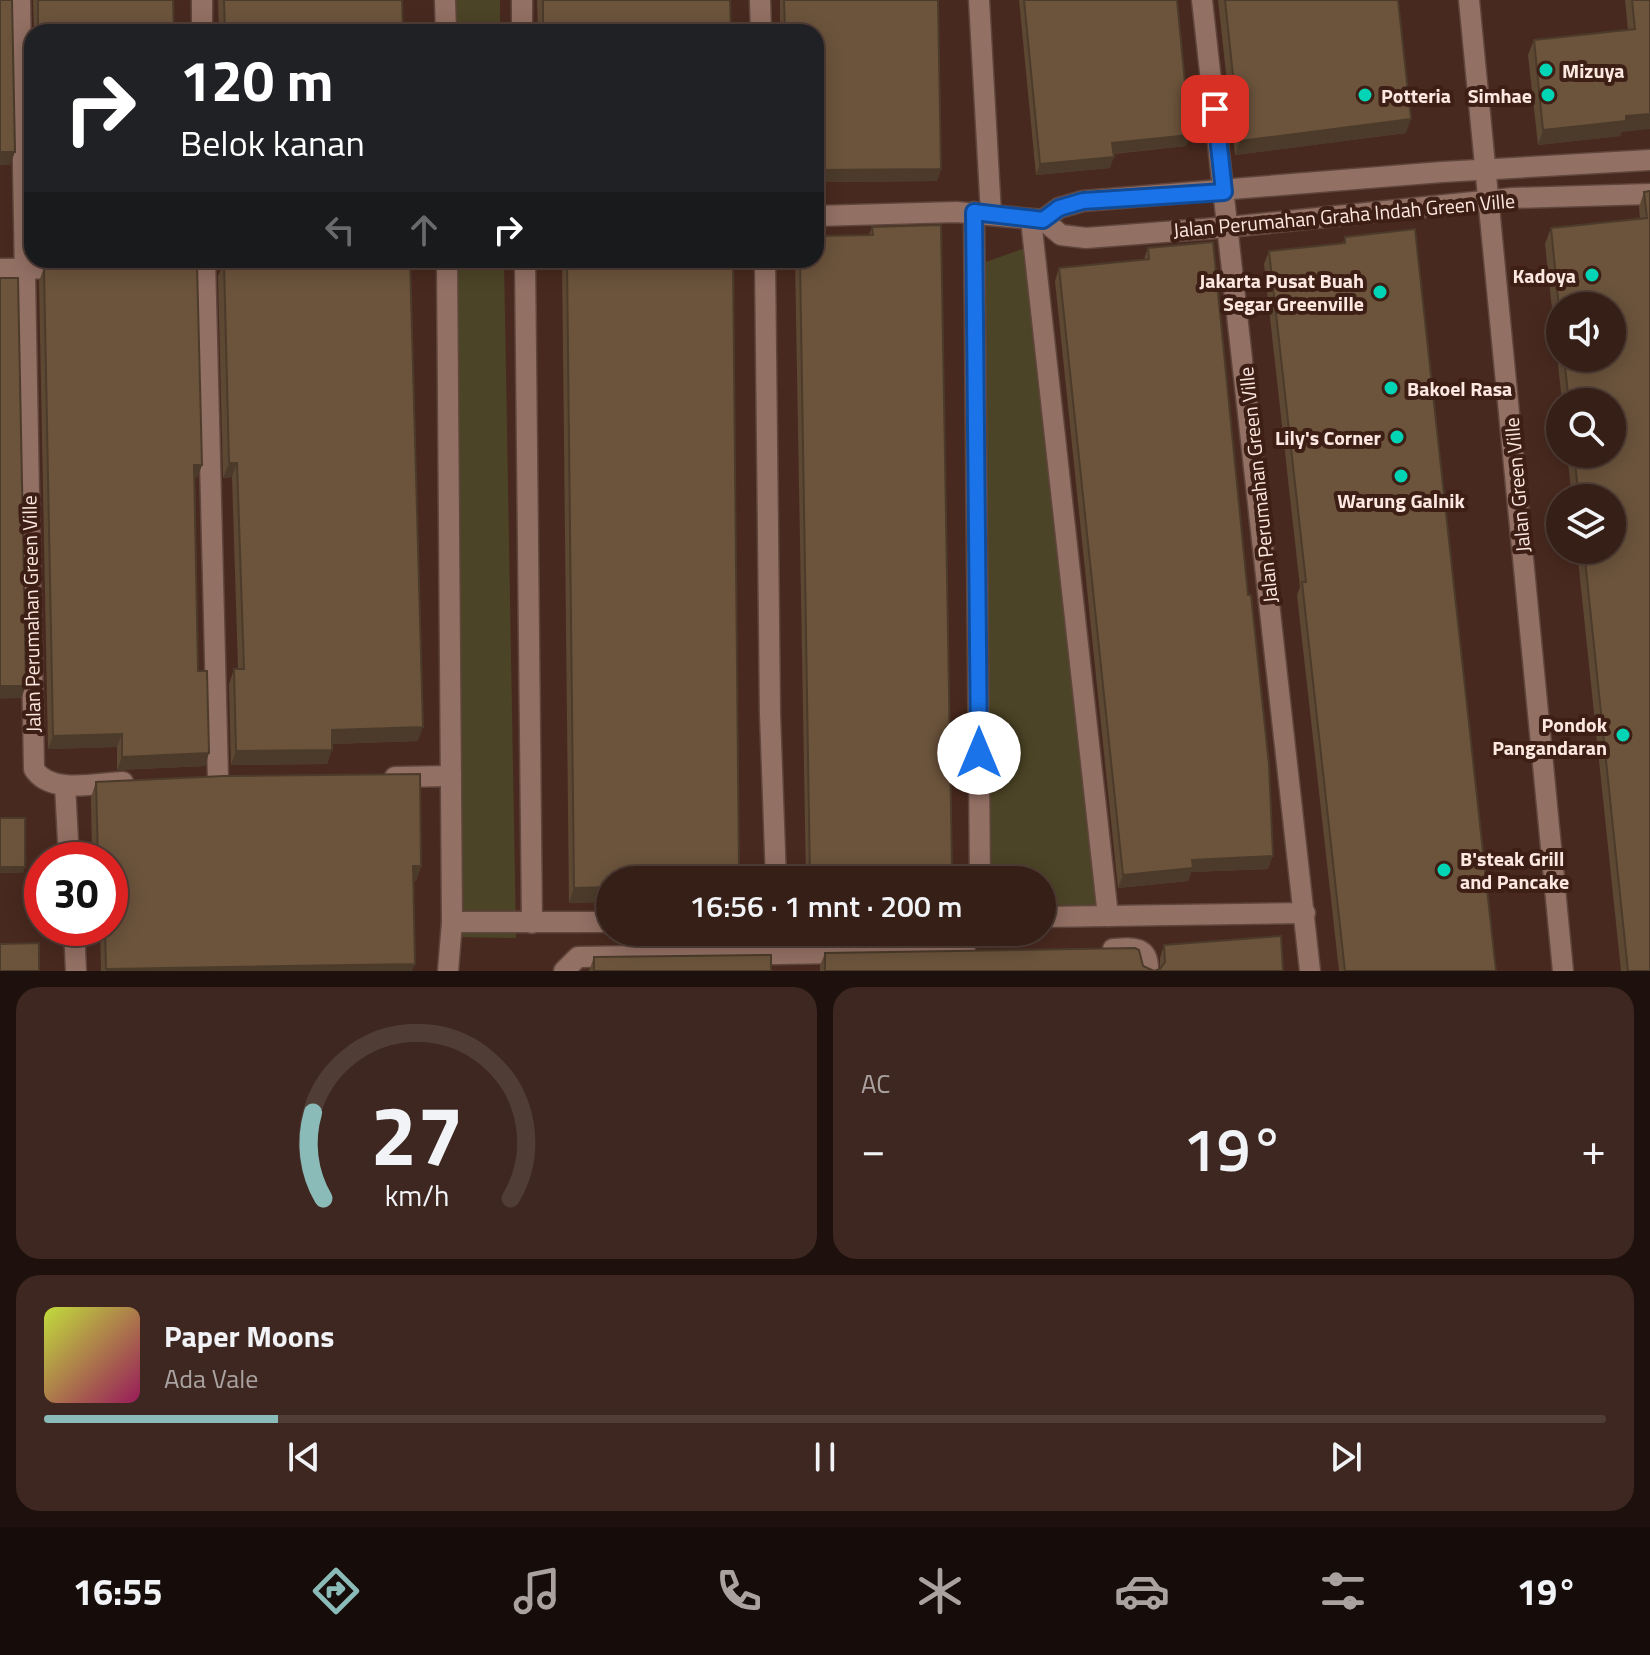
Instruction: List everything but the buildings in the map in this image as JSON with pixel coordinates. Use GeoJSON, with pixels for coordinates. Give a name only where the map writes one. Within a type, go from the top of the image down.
{"type":"FeatureCollection","features":[{"type":"Feature","properties":{"kind":"street","name":"Jalan Perumahan Green Ville"},"geometry":{"type":"LineString","coordinates":[[20,0],[10,83],[24,257]]}},
{"type":"Feature","properties":{"kind":"street"},"geometry":{"type":"LineString","coordinates":[[202,0],[202,24]]}},
{"type":"Feature","properties":{"kind":"street"},"geometry":{"type":"LineString","coordinates":[[445,0],[446,24]]}},
{"type":"Feature","properties":{"kind":"street"},"geometry":{"type":"LineString","coordinates":[[522,0],[522,24]]}},
{"type":"Feature","properties":{"kind":"street"},"geometry":{"type":"LineString","coordinates":[[760,0],[761,24]]}},
{"type":"Feature","properties":{"kind":"street"},"geometry":{"type":"LineString","coordinates":[[979,0],[983,213],[980,866]]}},
{"type":"Feature","properties":{"kind":"street","name":"Jalan Perumahan Green Ville"},"geometry":{"type":"LineString","coordinates":[[1202,0],[1310,971]]}},
{"type":"Feature","properties":{"kind":"street","name":"Jalan Green Ville"},"geometry":{"type":"LineString","coordinates":[[1469,0],[1563,971]]}},
{"type":"Feature","properties":{"kind":"street","name":"Jalan Perumahan Graha Indah Green Ville"},"geometry":{"type":"LineString","coordinates":[[1037,220],[1059,208],[1083,201],[1487,169],[1650,160]]}},
{"type":"Feature","properties":{"kind":"street","name":"Jalan Perumahan Graha Indah Green Ville"},"geometry":{"type":"LineString","coordinates":[[824,216],[983,213],[1037,220],[1061,235],[1086,238],[1229,227],[1490,200],[1650,194]]}},
{"type":"Feature","properties":{"kind":"street"},"geometry":{"type":"LineString","coordinates":[[1037,220],[1108,916]]}},
{"type":"Feature","properties":{"kind":"street"},"geometry":{"type":"LineString","coordinates":[[0,269],[55,268]]}},
{"type":"Feature","properties":{"kind":"street"},"geometry":{"type":"LineString","coordinates":[[200,268],[218,779]]}},
{"type":"Feature","properties":{"kind":"street"},"geometry":{"type":"LineString","coordinates":[[447,268],[452,922],[448,971]]}},
{"type":"Feature","properties":{"kind":"street"},"geometry":{"type":"LineString","coordinates":[[525,268],[532,923]]}},
{"type":"Feature","properties":{"kind":"street"},"geometry":{"type":"LineString","coordinates":[[765,268],[770,714],[775,866]]}},
{"type":"Feature","properties":{"kind":"street","name":"Jalan Perumahan Green Ville"},"geometry":{"type":"LineString","coordinates":[[25,269],[34,769],[50,783],[65,785]]}},
{"type":"Feature","properties":{"kind":"street"},"geometry":{"type":"LineString","coordinates":[[373,777],[451,776]]}},
{"type":"Feature","properties":{"kind":"street"},"geometry":{"type":"LineString","coordinates":[[68,842],[65,785],[141,781]]}},
{"type":"Feature","properties":{"kind":"street"},"geometry":{"type":"LineString","coordinates":[[1056,917],[1305,913]]}},
{"type":"Feature","properties":{"kind":"street"},"geometry":{"type":"LineString","coordinates":[[452,922],[596,922]]}},
{"type":"Feature","properties":{"kind":"street"},"geometry":{"type":"LineString","coordinates":[[75,946],[76,971]]}},
{"type":"Feature","properties":{"kind":"street"},"geometry":{"type":"LineString","coordinates":[[1086,949],[1134,948],[1142,951],[1149,966]]}},
{"type":"Feature","properties":{"kind":"street"},"geometry":{"type":"LineString","coordinates":[[565,968],[578,957],[802,962],[990,951]]}},
{"type":"Feature","properties":{"kind":"shaded area"},"geometry":{"type":"Polygon","coordinates":[[[450,0],[500,0],[500,24],[450,24],[450,0]]]}},
{"type":"Feature","properties":{"kind":"shaded area"},"geometry":{"type":"Polygon","coordinates":[[[1033,245],[1098,905],[1056,905],[1056,866],[983,866],[975,266],[1033,245]]]}},
{"type":"Feature","properties":{"kind":"shaded area"},"geometry":{"type":"Polygon","coordinates":[[[451,268],[504,268],[516,938],[453,937],[451,268]]]}},
{"type":"Feature","properties":{"kind":"place","name":"Mizuya"},"geometry":{"type":"Point","coordinates":[1546,70]}},
{"type":"Feature","properties":{"kind":"place","name":"Potteria"},"geometry":{"type":"Point","coordinates":[1365,95]}},
{"type":"Feature","properties":{"kind":"place","name":"Simhae"},"geometry":{"type":"Point","coordinates":[1548,95]}},
{"type":"Feature","properties":{"kind":"place","name":"Kadoya"},"geometry":{"type":"Point","coordinates":[1592,275]}},
{"type":"Feature","properties":{"kind":"place","name":"Jakarta Pusat Buah Segar Greenville"},"geometry":{"type":"Point","coordinates":[1380,292]}},
{"type":"Feature","properties":{"kind":"place","name":"Bakoel Rasa"},"geometry":{"type":"Point","coordinates":[1391,388]}},
{"type":"Feature","properties":{"kind":"place","name":"Lily's Corner"},"geometry":{"type":"Point","coordinates":[1397,437]}},
{"type":"Feature","properties":{"kind":"place","name":"Warung Galnik"},"geometry":{"type":"Point","coordinates":[1401,476]}},
{"type":"Feature","properties":{"kind":"place","name":"Pondok Pangandaran"},"geometry":{"type":"Point","coordinates":[1623,735]}},
{"type":"Feature","properties":{"kind":"place","name":"B'steak Grill and Pancake"},"geometry":{"type":"Point","coordinates":[1444,870]}},
{"type":"Feature","properties":{"kind":"route"},"geometry":{"type":"LineString","coordinates":[[979,753],[974,212],[1043,220],[1059,208],[1083,201],[1224,192],[1215,109]]}}]}
